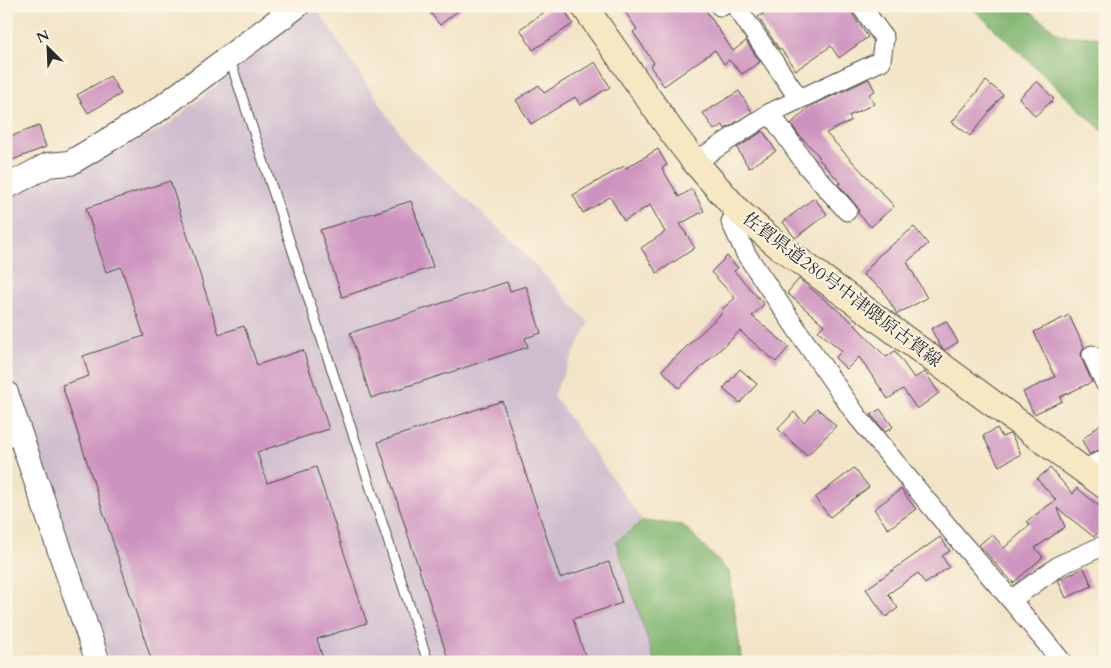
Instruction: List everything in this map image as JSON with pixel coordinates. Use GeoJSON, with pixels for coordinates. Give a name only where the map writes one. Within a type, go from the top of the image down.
{"type":"FeatureCollection","features":[{"type":"Feature","properties":{"kind":"main road","name":"佐賀県道280号中津隈原古賀線"},"geometry":{"type":"LineString","coordinates":[[584,6],[672,132],[695,162],[738,211],[775,243],[1094,464],[1105,486]]}},
{"type":"Feature","properties":{"kind":"street"},"geometry":{"type":"LineString","coordinates":[[6,187],[48,165],[70,163],[158,110],[297,6]]}},
{"type":"Feature","properties":{"kind":"street"},"geometry":{"type":"LineString","coordinates":[[736,6],[799,99]]}},
{"type":"Feature","properties":{"kind":"street"},"geometry":{"type":"LineString","coordinates":[[695,162],[770,113],[881,61],[884,38],[861,6]]}},
{"type":"Feature","properties":{"kind":"street"},"geometry":{"type":"LineString","coordinates":[[770,113],[807,166],[847,211]]}},
{"type":"Feature","properties":{"kind":"street"},"geometry":{"type":"LineString","coordinates":[[738,211],[731,222],[746,254],[857,416],[1062,662]]}},
{"type":"Feature","properties":{"kind":"street"},"geometry":{"type":"LineString","coordinates":[[1092,355],[1105,383]]}},
{"type":"Feature","properties":{"kind":"street"},"geometry":{"type":"LineString","coordinates":[[6,393],[98,662]]}},
{"type":"Feature","properties":{"kind":"street"},"geometry":{"type":"LineString","coordinates":[[1011,600],[1060,565],[1105,545]]}},
{"type":"Feature","properties":{"kind":"lane"},"geometry":{"type":"LineString","coordinates":[[229,57],[428,662]]}},
{"type":"Feature","properties":{"kind":"shaded area"},"geometry":{"type":"Polygon","coordinates":[[[315,6],[409,147],[514,242],[589,323],[553,395],[643,521],[616,542],[655,662],[110,662],[6,356],[6,202],[9,198],[54,176],[69,176],[168,125],[315,6]]]}},
{"type":"Feature","properties":{"kind":"green space"},"geometry":{"type":"Polygon","coordinates":[[[970,6],[1023,6],[1060,35],[1105,38],[1105,133],[970,6]]]}},
{"type":"Feature","properties":{"kind":"green space"},"geometry":{"type":"Polygon","coordinates":[[[643,521],[683,525],[729,572],[742,662],[655,662],[616,542],[643,521]]]}},
{"type":"Feature","properties":{"kind":"building"},"geometry":{"type":"Polygon","coordinates":[[[425,6],[464,6],[440,25],[425,6]]]}},
{"type":"Feature","properties":{"kind":"building"},"geometry":{"type":"Polygon","coordinates":[[[553,6],[562,6],[573,24],[533,50],[520,29],[553,6]]]}},
{"type":"Feature","properties":{"kind":"building"},"geometry":{"type":"Polygon","coordinates":[[[621,6],[703,6],[733,51],[746,41],[760,62],[742,74],[729,60],[724,64],[715,50],[664,86],[650,66],[654,63],[633,32],[637,29],[621,6]]]}},
{"type":"Feature","properties":{"kind":"building"},"geometry":{"type":"Polygon","coordinates":[[[775,6],[847,6],[868,37],[839,58],[831,46],[796,70],[779,49],[758,17],[775,6]]]}},
{"type":"Feature","properties":{"kind":"building"},"geometry":{"type":"Polygon","coordinates":[[[595,62],[610,87],[580,105],[575,97],[531,124],[516,100],[539,85],[544,93],[595,62]]]}},
{"type":"Feature","properties":{"kind":"building"},"geometry":{"type":"Polygon","coordinates":[[[110,76],[121,94],[88,113],[77,95],[110,76]]]}},
{"type":"Feature","properties":{"kind":"building"},"geometry":{"type":"Polygon","coordinates":[[[869,79],[875,91],[869,94],[874,104],[849,116],[851,121],[826,133],[894,206],[871,227],[858,213],[859,209],[838,184],[841,183],[791,124],[809,107],[869,79]]]}},
{"type":"Feature","properties":{"kind":"building"},"geometry":{"type":"Polygon","coordinates":[[[986,81],[1003,95],[970,136],[952,122],[986,81]]]}},
{"type":"Feature","properties":{"kind":"building"},"geometry":{"type":"Polygon","coordinates":[[[1037,81],[1054,99],[1035,116],[1019,98],[1037,81]]]}},
{"type":"Feature","properties":{"kind":"building"},"geometry":{"type":"Polygon","coordinates":[[[739,91],[752,112],[725,129],[723,125],[714,130],[703,113],[739,91]]]}},
{"type":"Feature","properties":{"kind":"building"},"geometry":{"type":"Polygon","coordinates":[[[39,126],[46,147],[10,161],[6,150],[6,138],[39,126]]]}},
{"type":"Feature","properties":{"kind":"building"},"geometry":{"type":"Polygon","coordinates":[[[763,131],[776,151],[749,168],[737,148],[763,131]]]}},
{"type":"Feature","properties":{"kind":"building"},"geometry":{"type":"Polygon","coordinates":[[[658,149],[667,165],[662,168],[679,197],[692,189],[704,211],[680,224],[695,248],[657,273],[641,248],[665,232],[650,205],[624,221],[610,197],[583,213],[573,195],[658,149]]]}},
{"type":"Feature","properties":{"kind":"building"},"geometry":{"type":"Polygon","coordinates":[[[170,181],[219,334],[244,326],[257,365],[303,350],[329,429],[257,452],[267,483],[316,467],[367,623],[317,639],[324,662],[152,662],[62,385],[89,376],[83,356],[144,336],[121,267],[106,272],[86,208],[170,181]]]}},
{"type":"Feature","properties":{"kind":"building"},"geometry":{"type":"Polygon","coordinates":[[[814,198],[827,214],[795,238],[783,222],[814,198]]]}},
{"type":"Feature","properties":{"kind":"building"},"geometry":{"type":"Polygon","coordinates":[[[411,201],[433,267],[342,297],[320,230],[411,201]]]}},
{"type":"Feature","properties":{"kind":"building"},"geometry":{"type":"Polygon","coordinates":[[[914,227],[928,244],[907,262],[927,298],[897,314],[882,289],[863,275],[878,256],[914,227]]]}},
{"type":"Feature","properties":{"kind":"building"},"geometry":{"type":"Polygon","coordinates":[[[727,256],[738,268],[734,271],[764,304],[752,316],[789,347],[776,362],[740,331],[679,388],[662,370],[723,312],[721,310],[735,298],[711,272],[727,256]]]}},
{"type":"Feature","properties":{"kind":"building"},"geometry":{"type":"Polygon","coordinates":[[[799,279],[851,321],[886,357],[895,351],[914,378],[925,372],[939,393],[917,409],[903,389],[888,399],[859,357],[847,369],[835,358],[842,351],[818,331],[824,325],[787,293],[799,279]]]}},
{"type":"Feature","properties":{"kind":"building"},"geometry":{"type":"Polygon","coordinates":[[[507,282],[510,291],[526,286],[541,333],[525,338],[528,347],[371,398],[350,333],[507,282]]]}},
{"type":"Feature","properties":{"kind":"building"},"geometry":{"type":"Polygon","coordinates":[[[1069,315],[1084,347],[1081,354],[1082,359],[1092,382],[1060,397],[1062,401],[1034,414],[1023,392],[1055,377],[1034,332],[1069,315]]]}},
{"type":"Feature","properties":{"kind":"building"},"geometry":{"type":"Polygon","coordinates":[[[946,321],[958,342],[945,350],[940,346],[931,329],[946,321]]]}},
{"type":"Feature","properties":{"kind":"building"},"geometry":{"type":"Polygon","coordinates":[[[740,369],[757,384],[740,403],[723,389],[740,369]]]}},
{"type":"Feature","properties":{"kind":"building"},"geometry":{"type":"Polygon","coordinates":[[[502,401],[560,578],[609,562],[622,603],[573,619],[587,662],[449,662],[378,442],[502,401]]]}},
{"type":"Feature","properties":{"kind":"building"},"geometry":{"type":"Polygon","coordinates":[[[817,408],[836,426],[807,456],[778,429],[794,412],[804,422],[817,408]]]}},
{"type":"Feature","properties":{"kind":"building"},"geometry":{"type":"Polygon","coordinates":[[[880,409],[893,427],[885,432],[871,415],[880,409]]]}},
{"type":"Feature","properties":{"kind":"building"},"geometry":{"type":"Polygon","coordinates":[[[1105,420],[1105,447],[1089,454],[1082,440],[1105,420]]]}},
{"type":"Feature","properties":{"kind":"building"},"geometry":{"type":"Polygon","coordinates":[[[997,428],[1002,437],[1009,434],[1012,436],[1021,454],[999,466],[983,436],[997,428]]]}},
{"type":"Feature","properties":{"kind":"building"},"geometry":{"type":"Polygon","coordinates":[[[854,468],[869,487],[830,517],[815,498],[854,468]]]}},
{"type":"Feature","properties":{"kind":"building"},"geometry":{"type":"Polygon","coordinates":[[[1050,468],[1073,494],[1077,488],[1105,511],[1105,524],[1094,537],[1057,508],[1065,527],[1035,548],[1043,557],[1013,583],[979,545],[992,534],[1004,548],[1030,525],[1027,521],[1056,500],[1037,479],[1050,468]]]}},
{"type":"Feature","properties":{"kind":"building"},"geometry":{"type":"Polygon","coordinates":[[[901,489],[916,509],[888,529],[874,509],[901,489]]]}},
{"type":"Feature","properties":{"kind":"building"},"geometry":{"type":"Polygon","coordinates":[[[940,537],[950,551],[942,556],[949,567],[925,584],[918,573],[888,594],[898,608],[886,617],[866,589],[940,537]]]}},
{"type":"Feature","properties":{"kind":"building"},"geometry":{"type":"Polygon","coordinates":[[[1084,568],[1092,586],[1066,598],[1058,580],[1084,568]]]}}]}
